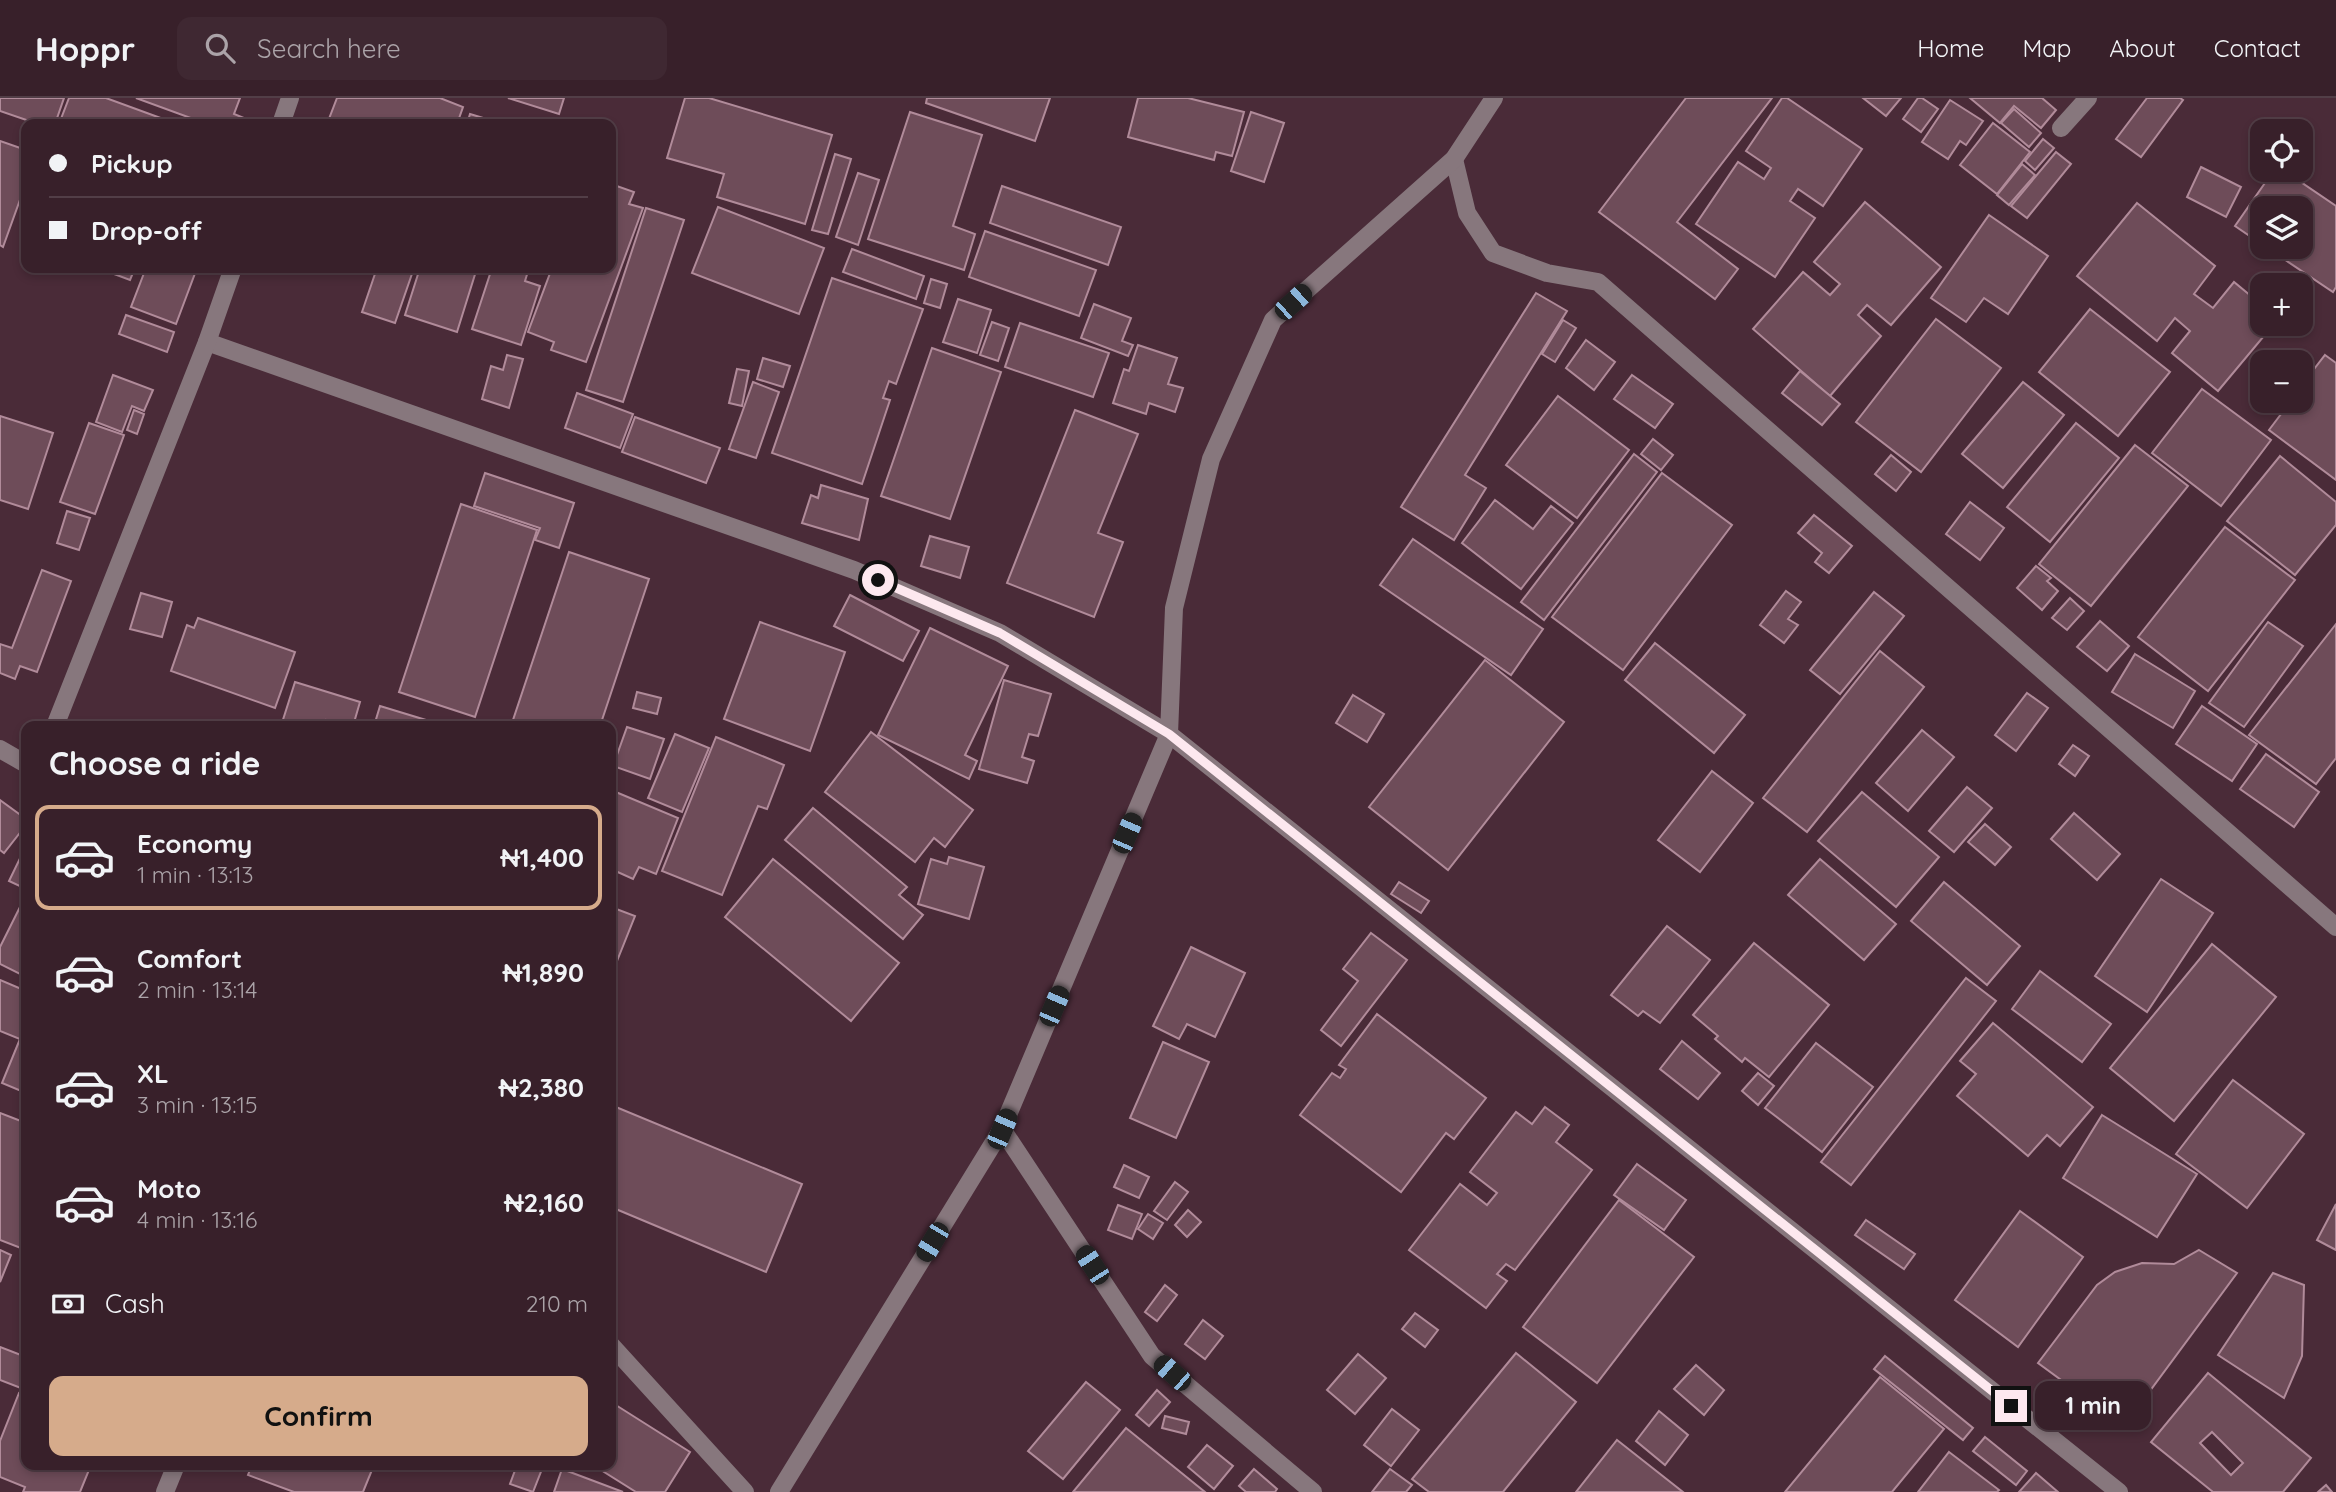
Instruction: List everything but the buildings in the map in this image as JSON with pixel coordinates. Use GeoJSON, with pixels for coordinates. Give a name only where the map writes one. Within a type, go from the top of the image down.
{"type":"FeatureCollection","features":[{"type":"Feature","properties":{"kind":"street"},"geometry":{"type":"LineString","coordinates":[[283,119],[290,98]]}},
{"type":"Feature","properties":{"kind":"street"},"geometry":{"type":"LineString","coordinates":[[779,1492],[1002,1129],[1169,734],[1174,608],[1211,459],[1273,320],[1454,159],[1494,98]]}},
{"type":"Feature","properties":{"kind":"street"},"geometry":{"type":"LineString","coordinates":[[2061,128],[2088,98]]}},
{"type":"Feature","properties":{"kind":"street"},"geometry":{"type":"LineString","coordinates":[[1454,159],[1467,213],[1493,253],[1547,273],[1598,282],[2336,927]]}},
{"type":"Feature","properties":{"kind":"street"},"geometry":{"type":"LineString","coordinates":[[57,721],[207,342],[231,273]]}},
{"type":"Feature","properties":{"kind":"street"},"geometry":{"type":"LineString","coordinates":[[207,342],[854,570],[1000,633],[1169,734],[2119,1492]]}},
{"type":"Feature","properties":{"kind":"street"},"geometry":{"type":"LineString","coordinates":[[0,749],[21,761]]}},
{"type":"Feature","properties":{"kind":"street"},"geometry":{"type":"LineString","coordinates":[[1002,1129],[1152,1356],[1312,1492]]}},
{"type":"Feature","properties":{"kind":"street"},"geometry":{"type":"LineString","coordinates":[[616,1350],[745,1492]]}},
{"type":"Feature","properties":{"kind":"street"},"geometry":{"type":"LineString","coordinates":[[165,1492],[174,1470]]}},
{"type":"Feature","properties":{"kind":"route"},"geometry":{"type":"LineString","coordinates":[[878,580],[1000,633],[1169,734],[2011,1406]]}}]}
